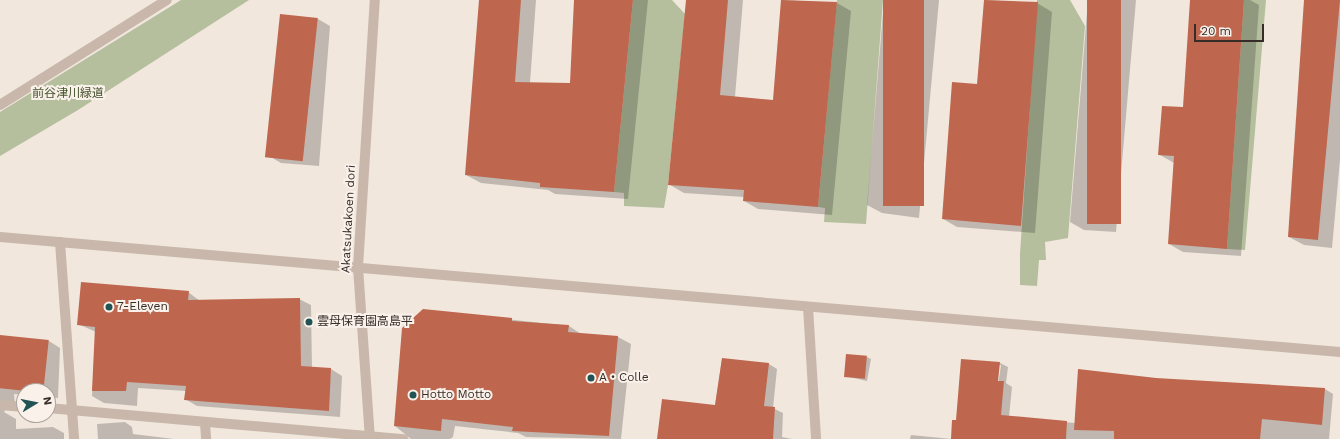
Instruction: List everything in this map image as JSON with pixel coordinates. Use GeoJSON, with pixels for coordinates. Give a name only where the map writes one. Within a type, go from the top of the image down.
{"type":"FeatureCollection","features":[{"type":"Feature","properties":{"kind":"street"},"geometry":{"type":"LineString","coordinates":[[0,105],[167,0]]}},
{"type":"Feature","properties":{"kind":"street","name":"Akatsukakoen dori"},"geometry":{"type":"LineString","coordinates":[[370,437],[358,267],[375,0]]}},
{"type":"Feature","properties":{"kind":"street"},"geometry":{"type":"LineString","coordinates":[[0,237],[1340,352]]}},
{"type":"Feature","properties":{"kind":"street"},"geometry":{"type":"LineString","coordinates":[[60,242],[74,439]]}},
{"type":"Feature","properties":{"kind":"street"},"geometry":{"type":"LineString","coordinates":[[808,307],[816,439]]}},
{"type":"Feature","properties":{"kind":"street"},"geometry":{"type":"LineString","coordinates":[[0,405],[16,406]]}},
{"type":"Feature","properties":{"kind":"street"},"geometry":{"type":"LineString","coordinates":[[56,409],[404,439]]}},
{"type":"Feature","properties":{"kind":"street"},"geometry":{"type":"LineString","coordinates":[[205,422],[206,439]]}},
{"type":"Feature","properties":{"kind":"green space","name":"前谷津川緑道"},"geometry":{"type":"Polygon","coordinates":[[[181,0],[249,0],[78,110],[0,156],[0,112],[181,0]]]}},
{"type":"Feature","properties":{"kind":"green space"},"geometry":{"type":"Polygon","coordinates":[[[633,0],[672,0],[685,14],[668,185],[664,208],[624,206],[624,193],[614,192],[633,0]]]}},
{"type":"Feature","properties":{"kind":"green space"},"geometry":{"type":"Polygon","coordinates":[[[837,0],[883,0],[866,224],[824,222],[825,208],[818,207],[837,0]]]}},
{"type":"Feature","properties":{"kind":"green space"},"geometry":{"type":"Polygon","coordinates":[[[1037,0],[1070,0],[1085,26],[1068,238],[1045,242],[1046,260],[1039,260],[1037,286],[1020,285],[1020,254],[1037,0]]]}},
{"type":"Feature","properties":{"kind":"green space"},"geometry":{"type":"Polygon","coordinates":[[[1244,0],[1266,0],[1245,250],[1227,249],[1244,0]]]}},
{"type":"Feature","properties":{"kind":"building"},"geometry":{"type":"Polygon","coordinates":[[[479,0],[521,0],[515,82],[570,83],[574,0],[633,0],[614,192],[540,187],[540,183],[465,175],[479,0]]]}},
{"type":"Feature","properties":{"kind":"building"},"geometry":{"type":"Polygon","coordinates":[[[686,0],[728,0],[720,95],[773,100],[781,0],[837,2],[818,207],[743,201],[744,190],[668,185],[686,0]]]}},
{"type":"Feature","properties":{"kind":"building"},"geometry":{"type":"Polygon","coordinates":[[[883,0],[924,0],[924,206],[883,206],[883,0]]]}},
{"type":"Feature","properties":{"kind":"building"},"geometry":{"type":"Polygon","coordinates":[[[984,0],[1038,2],[1021,226],[942,219],[952,82],[977,84],[984,0]]]}},
{"type":"Feature","properties":{"kind":"building"},"geometry":{"type":"Polygon","coordinates":[[[1087,0],[1121,0],[1121,224],[1087,224],[1087,0]]]}},
{"type":"Feature","properties":{"kind":"building"},"geometry":{"type":"Polygon","coordinates":[[[1190,0],[1244,0],[1227,249],[1168,244],[1174,156],[1158,155],[1162,106],[1183,107],[1190,0]]]}},
{"type":"Feature","properties":{"kind":"building"},"geometry":{"type":"Polygon","coordinates":[[[1304,0],[1340,0],[1318,240],[1288,237],[1304,0]]]}},
{"type":"Feature","properties":{"kind":"building"},"geometry":{"type":"Polygon","coordinates":[[[280,14],[318,18],[303,161],[265,157],[280,14]]]}},
{"type":"Feature","properties":{"kind":"building"},"geometry":{"type":"Polygon","coordinates":[[[81,282],[189,291],[188,300],[300,298],[301,366],[331,368],[329,411],[184,400],[186,386],[127,382],[126,391],[92,391],[95,327],[77,325],[81,282]]]}},
{"type":"Feature","properties":{"kind":"building"},"geometry":{"type":"Polygon","coordinates":[[[423,309],[512,318],[512,321],[569,325],[568,332],[618,336],[609,436],[512,431],[513,427],[442,419],[441,431],[394,426],[402,328],[423,309]]]}},
{"type":"Feature","properties":{"kind":"building"},"geometry":{"type":"Polygon","coordinates":[[[0,335],[49,340],[44,383],[16,383],[16,390],[0,388],[0,335]]]}},
{"type":"Feature","properties":{"kind":"building"},"geometry":{"type":"Polygon","coordinates":[[[846,354],[867,356],[865,379],[844,377],[846,354]]]}},
{"type":"Feature","properties":{"kind":"building"},"geometry":{"type":"Polygon","coordinates":[[[722,358],[769,363],[764,406],[775,407],[773,439],[657,439],[662,399],[715,405],[722,358]]]}},
{"type":"Feature","properties":{"kind":"building"},"geometry":{"type":"Polygon","coordinates":[[[961,359],[1000,362],[998,381],[1004,381],[1001,415],[1067,421],[1066,439],[951,439],[952,420],[956,420],[961,359]]]}},
{"type":"Feature","properties":{"kind":"building"},"geometry":{"type":"Polygon","coordinates":[[[1078,369],[1156,378],[1325,388],[1322,425],[1262,419],[1260,439],[1114,439],[1114,431],[1074,430],[1078,369]]]}},
{"type":"Feature","properties":{"kind":"place","name":"7-Eleven"},"geometry":{"type":"Point","coordinates":[109,307]}},
{"type":"Feature","properties":{"kind":"place","name":"雲母保育園高島平"},"geometry":{"type":"Point","coordinates":[309,322]}},
{"type":"Feature","properties":{"kind":"place","name":"A・Colle"},"geometry":{"type":"Point","coordinates":[591,378]}},
{"type":"Feature","properties":{"kind":"place","name":"Hotto Motto"},"geometry":{"type":"Point","coordinates":[413,395]}}]}
